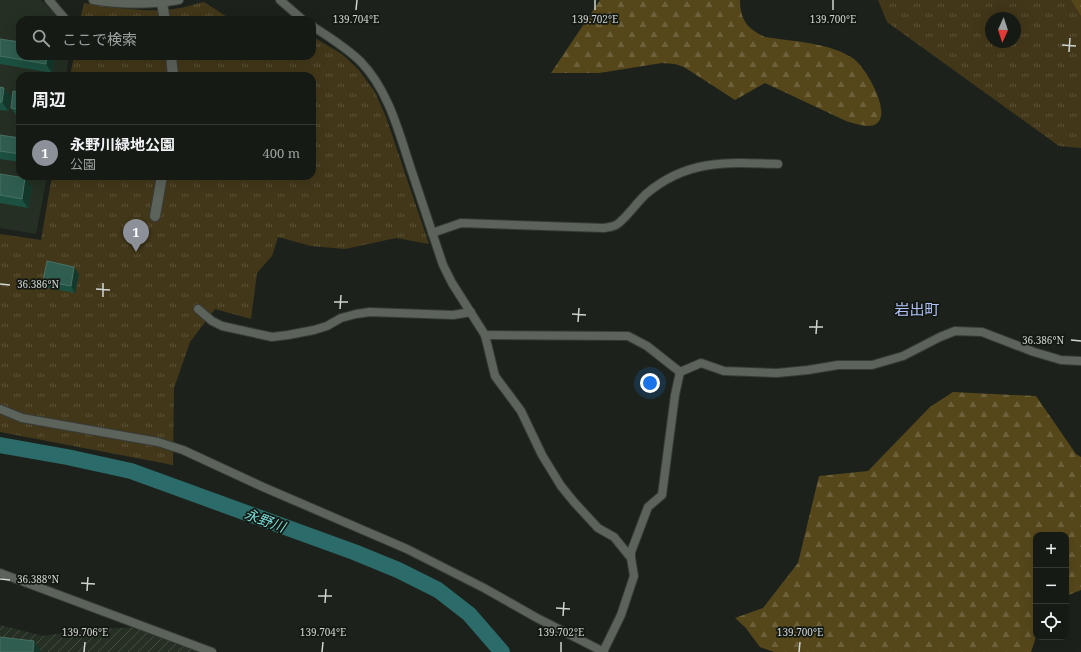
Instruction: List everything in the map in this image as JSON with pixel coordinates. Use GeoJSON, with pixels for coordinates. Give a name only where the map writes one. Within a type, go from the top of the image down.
{"type":"FeatureCollection","features":[{"type":"Feature","properties":{"kind":"street"},"geometry":{"type":"LineString","coordinates":[[49,0],[63,16]]}},
{"type":"Feature","properties":{"kind":"street"},"geometry":{"type":"LineString","coordinates":[[93,0],[127,4],[162,3],[179,0]]}},
{"type":"Feature","properties":{"kind":"street"},"geometry":{"type":"LineString","coordinates":[[280,0],[298,16]]}},
{"type":"Feature","properties":{"kind":"street"},"geometry":{"type":"LineString","coordinates":[[162,3],[164,16]]}},
{"type":"Feature","properties":{"kind":"street"},"geometry":{"type":"LineString","coordinates":[[316,29],[344,47],[362,62],[375,79],[386,98],[395,122],[443,265],[452,283],[484,335],[495,376],[521,411],[542,455],[561,486],[598,528],[614,537],[631,558]]}},
{"type":"Feature","properties":{"kind":"street"},"geometry":{"type":"LineString","coordinates":[[171,60],[172,72]]}},
{"type":"Feature","properties":{"kind":"street"},"geometry":{"type":"LineString","coordinates":[[432,233],[461,223],[604,228],[617,225],[646,194],[686,170],[713,164],[739,162],[778,164]]}},
{"type":"Feature","properties":{"kind":"street"},"geometry":{"type":"LineString","coordinates":[[155,216],[161,180]]}},
{"type":"Feature","properties":{"kind":"street"},"geometry":{"type":"LineString","coordinates":[[198,309],[212,321],[222,326],[272,336],[288,335],[314,330],[327,326],[341,318],[370,312],[453,315],[471,312]]}},
{"type":"Feature","properties":{"kind":"street"},"geometry":{"type":"LineString","coordinates":[[680,372],[701,363],[724,371],[777,373],[838,365],[872,365],[903,356],[955,331],[982,332],[1034,352],[1060,360],[1081,361]]}},
{"type":"Feature","properties":{"kind":"street"},"geometry":{"type":"LineString","coordinates":[[484,335],[628,336],[647,346],[680,372]]}},
{"type":"Feature","properties":{"kind":"street"},"geometry":{"type":"LineString","coordinates":[[0,409],[22,418],[158,442],[183,450],[263,487],[407,549],[484,588],[537,618],[603,652],[621,615],[634,576],[631,552],[648,507],[662,495],[674,395],[680,372]]}},
{"type":"Feature","properties":{"kind":"street"},"geometry":{"type":"LineString","coordinates":[[0,573],[212,652]]}},
{"type":"Feature","properties":{"kind":"shaded area"},"geometry":{"type":"Polygon","coordinates":[[[0,0],[41,0],[56,16],[16,16],[16,60],[68,60],[67,72],[16,72],[16,180],[46,180],[36,234],[0,228],[0,0]]]}},
{"type":"Feature","properties":{"kind":"shaded area"},"geometry":{"type":"Polygon","coordinates":[[[0,625],[43,636],[80,630],[138,627],[206,652],[0,652],[0,625]]]}},
{"type":"Feature","properties":{"kind":"green space"},"geometry":{"type":"Polygon","coordinates":[[[600,0],[740,0],[743,18],[749,27],[759,34],[765,37],[823,46],[834,49],[854,59],[864,71],[876,90],[881,110],[880,118],[876,124],[869,126],[846,121],[765,83],[735,100],[684,67],[675,64],[662,63],[599,73],[551,73],[600,0]]]}},
{"type":"Feature","properties":{"kind":"green space"},"geometry":{"type":"Polygon","coordinates":[[[878,0],[1081,0],[1081,148],[1059,146],[887,22],[878,0]]]}},
{"type":"Feature","properties":{"kind":"green space"},"geometry":{"type":"Polygon","coordinates":[[[1071,0],[1081,0],[1081,16],[1071,0]]]}},
{"type":"Feature","properties":{"kind":"green space"},"geometry":{"type":"Polygon","coordinates":[[[204,2],[226,16],[81,16],[84,3],[129,9],[163,10],[204,2]]]}},
{"type":"Feature","properties":{"kind":"green space"},"geometry":{"type":"Polygon","coordinates":[[[316,38],[343,55],[358,69],[375,92],[386,117],[429,244],[396,238],[345,249],[311,246],[278,237],[272,256],[257,273],[251,319],[215,309],[190,342],[174,388],[173,465],[0,432],[0,234],[41,240],[51,180],[316,180],[316,72],[71,72],[73,60],[316,60],[316,38]]]}},
{"type":"Feature","properties":{"kind":"green space"},"geometry":{"type":"Polygon","coordinates":[[[953,392],[1036,396],[1076,454],[1081,457],[1081,590],[1069,595],[1069,532],[1033,532],[1033,640],[1035,640],[1031,652],[774,652],[760,647],[745,627],[735,618],[763,608],[798,563],[819,476],[868,471],[930,407],[953,392]]]}},
{"type":"Feature","properties":{"kind":"building"},"geometry":{"type":"Polygon","coordinates":[[[0,39],[16,41],[16,59],[0,56],[0,39]]]}},
{"type":"Feature","properties":{"kind":"building"},"geometry":{"type":"Polygon","coordinates":[[[23,60],[46,60],[46,64],[23,60]]]}},
{"type":"Feature","properties":{"kind":"building"},"geometry":{"type":"Polygon","coordinates":[[[0,87],[4,88],[2,102],[0,102],[0,87]]]}},
{"type":"Feature","properties":{"kind":"building"},"geometry":{"type":"Polygon","coordinates":[[[13,91],[16,91],[16,109],[11,108],[13,91]]]}},
{"type":"Feature","properties":{"kind":"building"},"geometry":{"type":"Polygon","coordinates":[[[0,135],[16,137],[16,153],[0,151],[0,135]]]}},
{"type":"Feature","properties":{"kind":"building"},"geometry":{"type":"Polygon","coordinates":[[[0,174],[16,177],[16,180],[25,180],[22,199],[0,195],[0,174]]]}},
{"type":"Feature","properties":{"kind":"building"},"geometry":{"type":"Polygon","coordinates":[[[47,261],[74,267],[71,286],[43,281],[47,261]]]}},
{"type":"Feature","properties":{"kind":"building"},"geometry":{"type":"Polygon","coordinates":[[[0,637],[34,641],[33,652],[0,652],[0,637]]]}},
{"type":"Feature","properties":{"kind":"waterway","name":"永野川"},"geometry":{"type":"LineString","coordinates":[[0,445],[67,457],[131,471],[354,552],[398,570],[438,590],[469,614],[502,652]]}},
{"type":"Feature","properties":{"kind":"place","name":"永野川緑地公園"},"geometry":{"type":"Point","coordinates":[136,252]}},
{"type":"Feature","properties":{"kind":"district","name":"岩出町"},"geometry":{"type":"Point","coordinates":[917,309]}}]}
